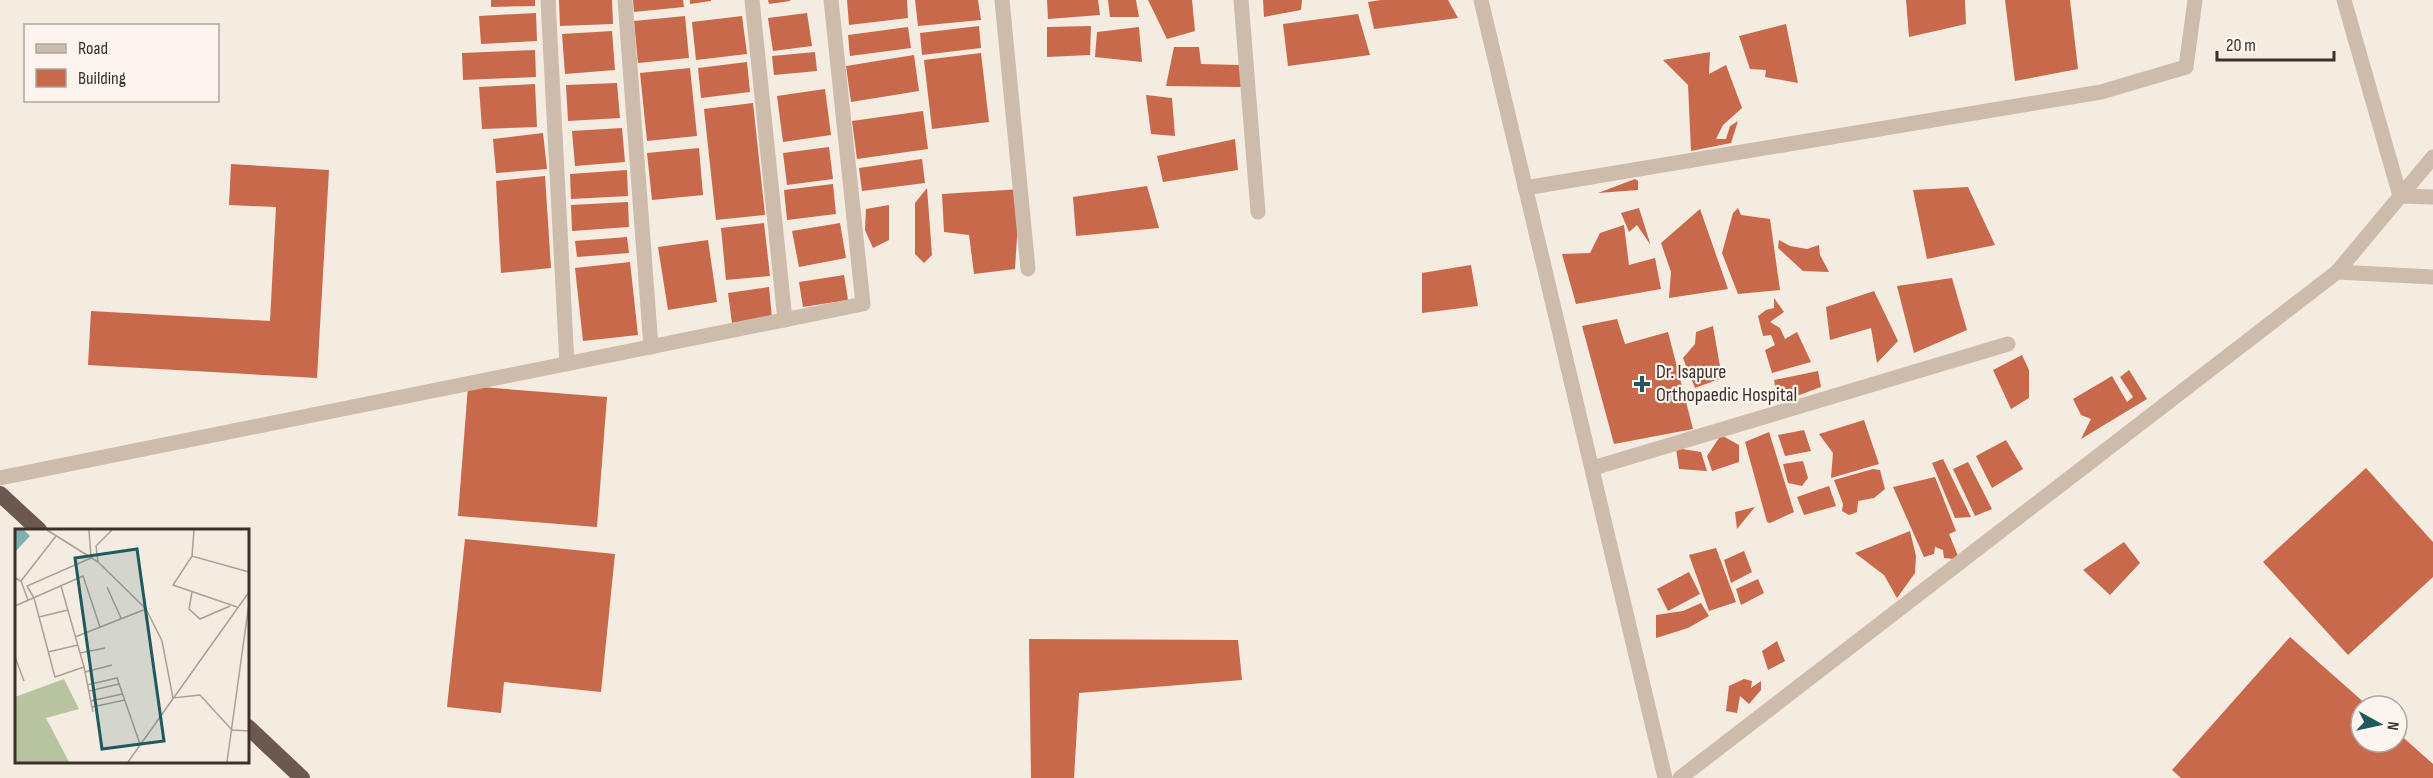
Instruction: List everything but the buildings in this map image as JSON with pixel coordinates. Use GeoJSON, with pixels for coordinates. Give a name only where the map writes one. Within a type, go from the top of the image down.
{"type":"FeatureCollection","features":[{"type":"Feature","properties":{"kind":"highway"},"geometry":{"type":"LineString","coordinates":[[0,494],[37,529]]}},
{"type":"Feature","properties":{"kind":"highway"},"geometry":{"type":"LineString","coordinates":[[249,728],[302,778]]}},
{"type":"Feature","properties":{"kind":"street"},"geometry":{"type":"LineString","coordinates":[[548,0],[567,364]]}},
{"type":"Feature","properties":{"kind":"street"},"geometry":{"type":"LineString","coordinates":[[625,0],[651,347]]}},
{"type":"Feature","properties":{"kind":"street"},"geometry":{"type":"LineString","coordinates":[[752,0],[785,320]]}},
{"type":"Feature","properties":{"kind":"street"},"geometry":{"type":"LineString","coordinates":[[0,478],[863,304],[831,0]]}},
{"type":"Feature","properties":{"kind":"street"},"geometry":{"type":"LineString","coordinates":[[1002,0],[1028,269]]}},
{"type":"Feature","properties":{"kind":"street"},"geometry":{"type":"LineString","coordinates":[[1241,0],[1258,212]]}},
{"type":"Feature","properties":{"kind":"street"},"geometry":{"type":"LineString","coordinates":[[1481,0],[1665,778]]}},
{"type":"Feature","properties":{"kind":"street"},"geometry":{"type":"LineString","coordinates":[[1525,188],[2101,92],[2186,67],[2195,0]]}},
{"type":"Feature","properties":{"kind":"street"},"geometry":{"type":"LineString","coordinates":[[2344,0],[2400,196]]}},
{"type":"Feature","properties":{"kind":"street"},"geometry":{"type":"LineString","coordinates":[[1680,778],[2337,272],[2433,157]]}},
{"type":"Feature","properties":{"kind":"street"},"geometry":{"type":"LineString","coordinates":[[2400,196],[2433,197]]}},
{"type":"Feature","properties":{"kind":"street"},"geometry":{"type":"LineString","coordinates":[[2337,272],[2433,277]]}},
{"type":"Feature","properties":{"kind":"street"},"geometry":{"type":"LineString","coordinates":[[1593,468],[2008,344]]}},
{"type":"Feature","properties":{"kind":"place","name":"Dr. Isapure Orthopaedic Hospital"},"geometry":{"type":"Point","coordinates":[1642,384]}}]}
